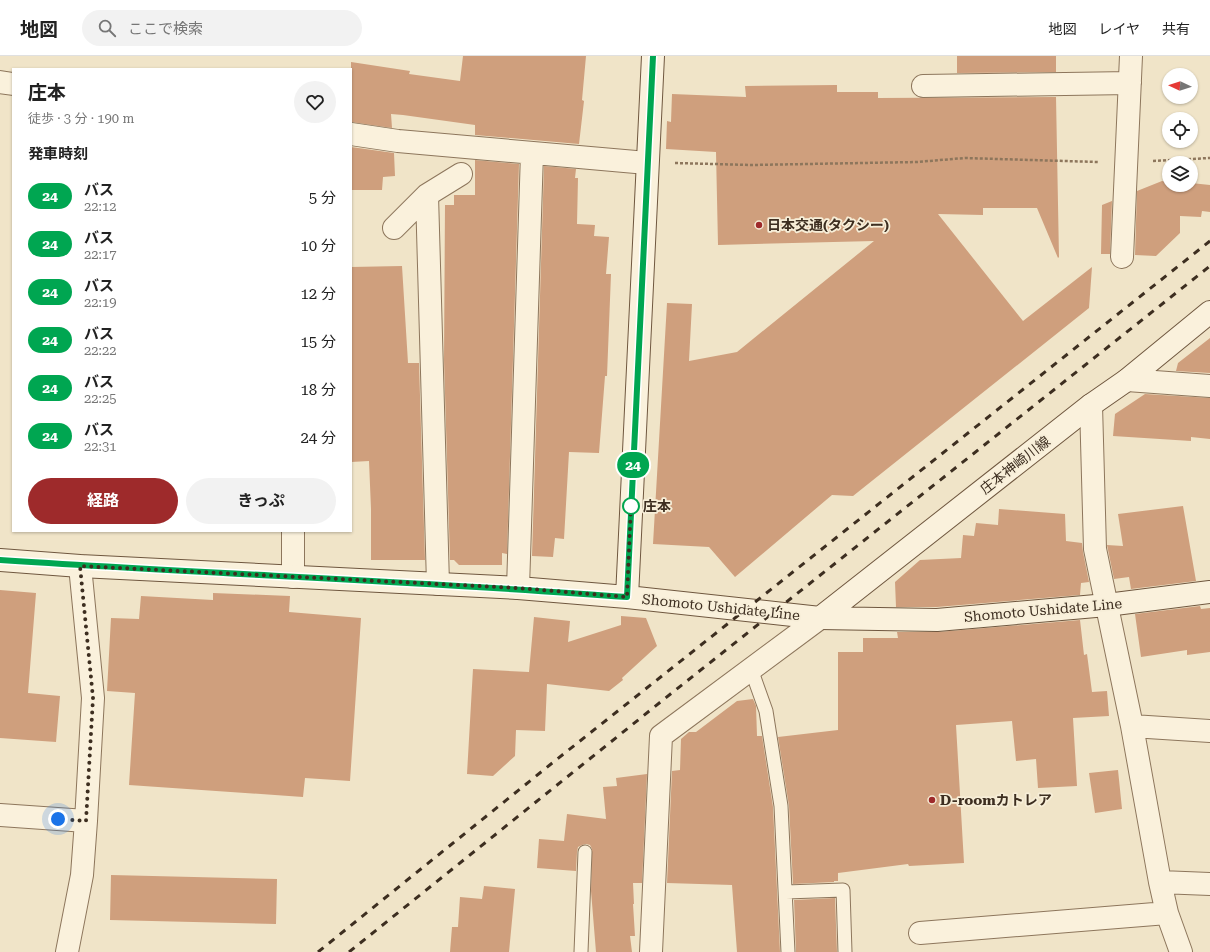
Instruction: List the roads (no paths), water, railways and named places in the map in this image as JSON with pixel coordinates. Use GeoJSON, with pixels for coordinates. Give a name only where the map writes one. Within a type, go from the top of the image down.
{"type":"FeatureCollection","features":[{"type":"Feature","properties":{"kind":"street","name":"Shomoto Ushidate Line"},"geometry":{"type":"LineString","coordinates":[[653,56],[627,597],[820,618],[937,620],[1107,606],[1210,592]]}},
{"type":"Feature","properties":{"kind":"street"},"geometry":{"type":"LineString","coordinates":[[1122,256],[1131,56]]}},
{"type":"Feature","properties":{"kind":"street"},"geometry":{"type":"LineString","coordinates":[[0,82],[12,84]]}},
{"type":"Feature","properties":{"kind":"street"},"geometry":{"type":"LineString","coordinates":[[923,86],[1130,83]]}},
{"type":"Feature","properties":{"kind":"street"},"geometry":{"type":"LineString","coordinates":[[352,134],[398,141],[647,164]]}},
{"type":"Feature","properties":{"kind":"street"},"geometry":{"type":"LineString","coordinates":[[518,588],[532,153]]}},
{"type":"Feature","properties":{"kind":"street"},"geometry":{"type":"LineString","coordinates":[[394,228],[427,195],[461,174]]}},
{"type":"Feature","properties":{"kind":"street"},"geometry":{"type":"LineString","coordinates":[[427,195],[438,584]]}},
{"type":"Feature","properties":{"kind":"street","name":"庄本神崎川線"},"geometry":{"type":"LineString","coordinates":[[651,952],[661,736],[820,618],[1091,405],[1127,380],[1210,312]]}},
{"type":"Feature","properties":{"kind":"street"},"geometry":{"type":"LineString","coordinates":[[1127,380],[1210,386]]}},
{"type":"Feature","properties":{"kind":"street"},"geometry":{"type":"LineString","coordinates":[[1091,405],[1095,549],[1132,726],[1160,882],[1176,949]]}},
{"type":"Feature","properties":{"kind":"street"},"geometry":{"type":"LineString","coordinates":[[293,532],[293,576]]}},
{"type":"Feature","properties":{"kind":"street"},"geometry":{"type":"LineString","coordinates":[[0,560],[80,566],[518,588],[627,597]]}},
{"type":"Feature","properties":{"kind":"street"},"geometry":{"type":"LineString","coordinates":[[67,952],[82,875],[93,698],[80,566]]}},
{"type":"Feature","properties":{"kind":"street"},"geometry":{"type":"LineString","coordinates":[[1132,726],[1210,731]]}},
{"type":"Feature","properties":{"kind":"street"},"geometry":{"type":"LineString","coordinates":[[0,815],[86,821]]}},
{"type":"Feature","properties":{"kind":"street"},"geometry":{"type":"LineString","coordinates":[[1160,882],[1210,884]]}},
{"type":"Feature","properties":{"kind":"street"},"geometry":{"type":"LineString","coordinates":[[920,933],[1167,913]]}},
{"type":"Feature","properties":{"kind":"lane"},"geometry":{"type":"LineString","coordinates":[[751,669],[766,711],[780,798],[788,952]]}},
{"type":"Feature","properties":{"kind":"lane"},"geometry":{"type":"LineString","coordinates":[[581,952],[585,852]]}},
{"type":"Feature","properties":{"kind":"lane"},"geometry":{"type":"LineString","coordinates":[[786,892],[843,890],[845,952]]}},
{"type":"Feature","properties":{"kind":"railway"},"geometry":{"type":"LineString","coordinates":[[318,952],[551,764],[1210,241]]}},
{"type":"Feature","properties":{"kind":"railway"},"geometry":{"type":"LineString","coordinates":[[349,952],[673,692],[1210,266]]}},
{"type":"Feature","properties":{"kind":"place","name":"日本交通(タクシー)"},"geometry":{"type":"Point","coordinates":[759,225]}},
{"type":"Feature","properties":{"kind":"place","name":"庄本"},"geometry":{"type":"Point","coordinates":[631,506]}},
{"type":"Feature","properties":{"kind":"place","name":"D-roomカトレア"},"geometry":{"type":"Point","coordinates":[932,800]}}]}
